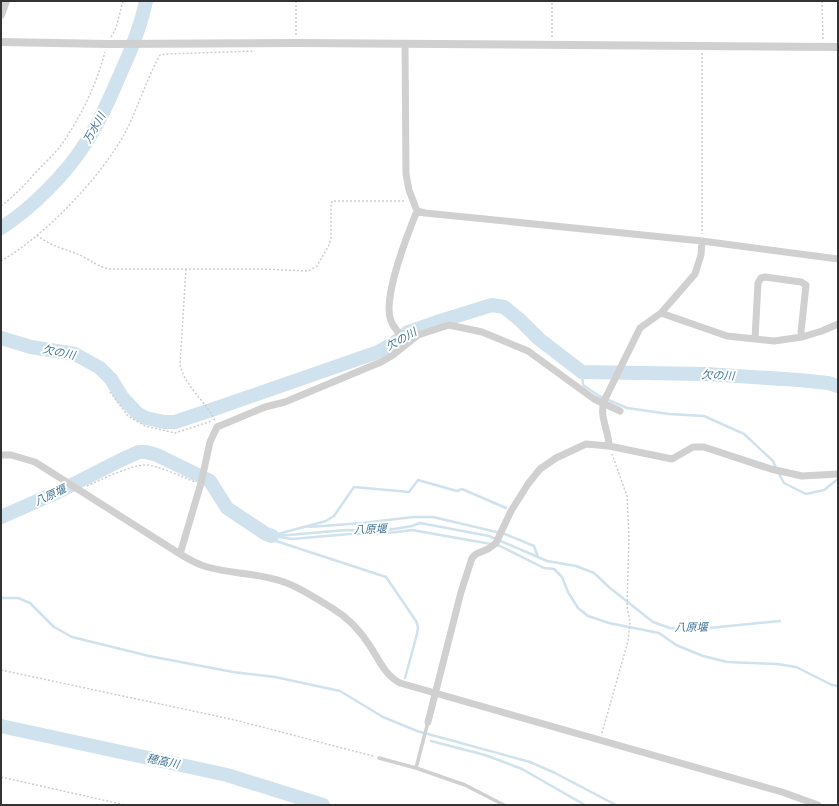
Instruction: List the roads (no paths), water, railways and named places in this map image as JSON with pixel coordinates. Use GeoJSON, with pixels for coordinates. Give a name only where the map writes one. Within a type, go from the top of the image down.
{"type":"FeatureCollection","features":[{"type":"Feature","properties":{"kind":"street"},"geometry":{"type":"LineString","coordinates":[[1,15],[6,1]]}},
{"type":"Feature","properties":{"kind":"street"},"geometry":{"type":"LineString","coordinates":[[1,42],[110,44],[296,43],[838,47]]}},
{"type":"Feature","properties":{"kind":"street"},"geometry":{"type":"LineString","coordinates":[[405,44],[406,169],[409,190],[417,211],[401,252],[395,273],[390,300],[390,317],[391,322],[406,342]]}},
{"type":"Feature","properties":{"kind":"street"},"geometry":{"type":"LineString","coordinates":[[417,211],[433,214],[702,242],[838,259]]}},
{"type":"Feature","properties":{"kind":"street"},"geometry":{"type":"LineString","coordinates":[[609,446],[609,440],[602,415],[605,400],[640,328],[661,313],[695,274],[701,255],[702,242]]}},
{"type":"Feature","properties":{"kind":"street"},"geometry":{"type":"LineString","coordinates":[[755,339],[758,283],[761,278],[765,277],[802,282],[806,285],[801,332],[802,337]]}},
{"type":"Feature","properties":{"kind":"street"},"geometry":{"type":"LineString","coordinates":[[661,313],[727,336],[774,341],[802,337],[838,324]]}},
{"type":"Feature","properties":{"kind":"street"},"geometry":{"type":"LineString","coordinates":[[180,554],[201,482],[210,442],[217,426],[265,407],[285,402],[381,362],[393,355],[406,342],[418,335],[449,325],[482,332],[528,351],[620,411]]}},
{"type":"Feature","properties":{"kind":"street"},"geometry":{"type":"LineString","coordinates":[[427,726],[472,558],[476,554],[493,546],[510,512],[528,484],[543,467],[556,458],[586,444],[609,446],[672,459],[693,447],[704,447],[782,472],[802,476],[838,474]]}},
{"type":"Feature","properties":{"kind":"street"},"geometry":{"type":"LineString","coordinates":[[1,455],[11,455],[35,462],[191,560],[207,567],[269,578],[297,588],[336,610],[350,621],[370,645],[389,676],[393,680],[400,683],[782,792],[818,805]]}},
{"type":"Feature","properties":{"kind":"lane"},"geometry":{"type":"LineString","coordinates":[[416,768],[427,726]]}},
{"type":"Feature","properties":{"kind":"lane"},"geometry":{"type":"LineString","coordinates":[[379,758],[416,768],[465,785],[504,805]]}},
{"type":"Feature","properties":{"kind":"waterway","name":"万水川"},"geometry":{"type":"LineString","coordinates":[[1,228],[36,201],[58,179],[96,127],[139,28],[146,1]]}},
{"type":"Feature","properties":{"kind":"waterway","name":"欠の川"},"geometry":{"type":"LineString","coordinates":[[1,338],[31,347],[75,354],[100,368],[111,379],[122,397],[137,413],[146,418],[164,422],[175,422],[378,352],[394,343],[408,332],[492,305],[504,307],[520,320],[539,339],[582,372],[706,374],[799,380],[828,383],[838,386]]}},
{"type":"Feature","properties":{"kind":"waterway"},"geometry":{"type":"LineString","coordinates":[[582,372],[583,385],[599,396],[627,408],[669,414],[704,416],[744,434],[773,461],[776,468]]}},
{"type":"Feature","properties":{"kind":"waterway","name":"八原堰"},"geometry":{"type":"LineString","coordinates":[[1,517],[60,491],[123,459],[139,452],[146,452],[157,455],[210,481],[227,508],[266,534],[272,536]]}},
{"type":"Feature","properties":{"kind":"waterway"},"geometry":{"type":"LineString","coordinates":[[778,472],[784,483],[806,494],[824,490],[838,479]]}},
{"type":"Feature","properties":{"kind":"waterway"},"geometry":{"type":"LineString","coordinates":[[278,534],[326,521],[334,516],[354,487],[409,492],[418,480],[457,491],[462,489],[506,508]]}},
{"type":"Feature","properties":{"kind":"waterway"},"geometry":{"type":"LineString","coordinates":[[309,527],[413,517],[433,517],[505,534],[534,546],[538,557]]}},
{"type":"Feature","properties":{"kind":"waterway","name":"八原堰"},"geometry":{"type":"LineString","coordinates":[[277,536],[346,530],[382,531],[412,526],[420,523],[489,536],[547,561],[576,566],[594,573],[610,588],[653,622],[670,628],[689,630],[780,621]]}},
{"type":"Feature","properties":{"kind":"waterway","name":"八原堰"},"geometry":{"type":"LineString","coordinates":[[272,536],[292,539],[350,534],[381,534],[412,530],[491,544]]}},
{"type":"Feature","properties":{"kind":"waterway"},"geometry":{"type":"LineString","coordinates":[[272,537],[276,541],[386,577],[416,621],[418,627],[405,678]]}},
{"type":"Feature","properties":{"kind":"waterway"},"geometry":{"type":"LineString","coordinates":[[496,545],[544,568],[554,569],[562,577],[568,592],[578,608],[588,616],[609,623],[659,633],[676,645],[703,656],[727,662],[777,664],[796,667],[832,685],[838,686]]}},
{"type":"Feature","properties":{"kind":"waterway"},"geometry":{"type":"LineString","coordinates":[[1,598],[18,598],[30,603],[54,627],[72,637],[149,656],[233,672],[275,677],[340,691],[383,717],[417,731],[530,762],[555,773],[616,805]]}},
{"type":"Feature","properties":{"kind":"waterway","name":"穂高川"},"geometry":{"type":"LineString","coordinates":[[1,726],[227,775],[323,805]]}},
{"type":"Feature","properties":{"kind":"waterway"},"geometry":{"type":"LineString","coordinates":[[431,741],[485,755],[522,769],[585,805]]}}]}
